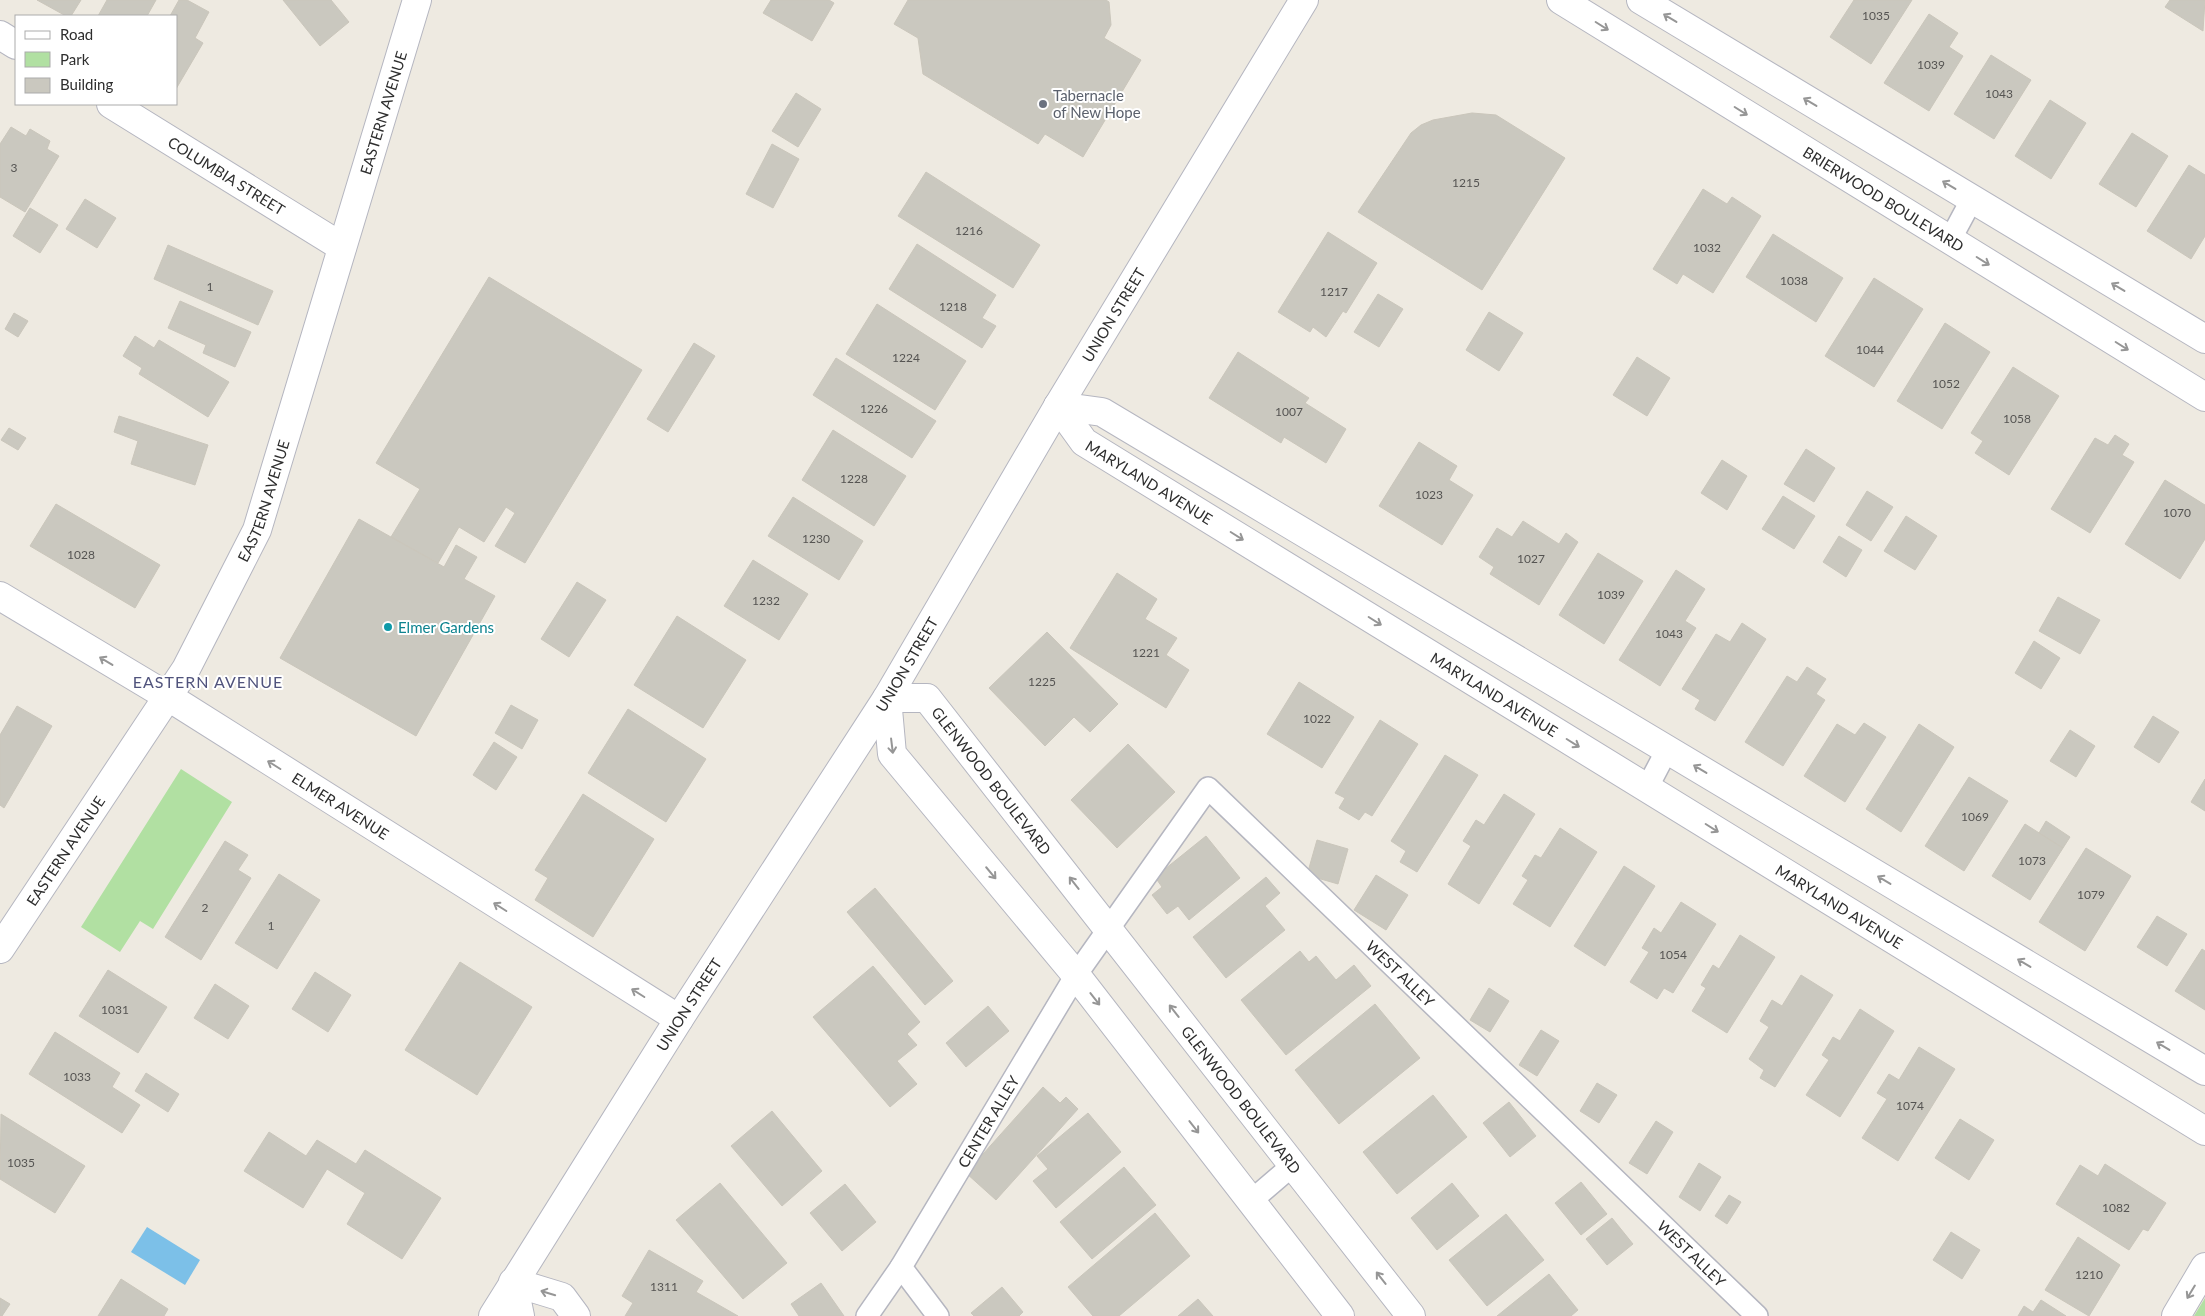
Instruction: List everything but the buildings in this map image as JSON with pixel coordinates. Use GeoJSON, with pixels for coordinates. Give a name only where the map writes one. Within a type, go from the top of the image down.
{"type":"FeatureCollection","features":[{"type":"Feature","properties":{"kind":"street","name":"EASTERN AVENUE"},"geometry":{"type":"LineString","coordinates":[[0,949],[186,669],[257,530],[417,0]]}},
{"type":"Feature","properties":{"kind":"street","name":"UNION STREET"},"geometry":{"type":"LineString","coordinates":[[492,1316],[679,1019],[887,698],[1058,406],[1304,0]]}},
{"type":"Feature","properties":{"kind":"street","name":"BRIERWOOD BOULEVARD"},"geometry":{"type":"LineString","coordinates":[[1561,0],[2205,397]]}},
{"type":"Feature","properties":{"kind":"street"},"geometry":{"type":"LineString","coordinates":[[1641,0],[2205,339]]}},
{"type":"Feature","properties":{"kind":"street"},"geometry":{"type":"LineString","coordinates":[[0,35],[15,44]]}},
{"type":"Feature","properties":{"kind":"street","name":"COLUMBIA STREET"},"geometry":{"type":"LineString","coordinates":[[113,105],[342,247]]}},
{"type":"Feature","properties":{"kind":"street"},"geometry":{"type":"LineString","coordinates":[[1058,406],[1102,412],[2205,1071]]}},
{"type":"Feature","properties":{"kind":"street","name":"MARYLAND AVENUE"},"geometry":{"type":"LineString","coordinates":[[1058,406],[1084,442],[2205,1131]]}},
{"type":"Feature","properties":{"kind":"street","name":"ELMER AVENUE"},"geometry":{"type":"LineString","coordinates":[[0,596],[167,696],[679,1019]]}},
{"type":"Feature","properties":{"kind":"street"},"geometry":{"type":"LineString","coordinates":[[887,698],[892,754],[1076,975],[1340,1316]]}},
{"type":"Feature","properties":{"kind":"street","name":"GLENWOOD BOULEVARD"},"geometry":{"type":"LineString","coordinates":[[887,698],[927,698],[1110,928],[1411,1316]]}},
{"type":"Feature","properties":{"kind":"street"},"geometry":{"type":"LineString","coordinates":[[2176,1316],[2205,1267]]}},
{"type":"Feature","properties":{"kind":"street"},"geometry":{"type":"LineString","coordinates":[[520,1316],[513,1282],[562,1297],[576,1316]]}},
{"type":"Feature","properties":{"kind":"lane"},"geometry":{"type":"LineString","coordinates":[[1950,240],[1972,199]]}},
{"type":"Feature","properties":{"kind":"lane"},"geometry":{"type":"LineString","coordinates":[[1647,788],[1667,750]]}},
{"type":"Feature","properties":{"kind":"lane","name":"WEST ALLEY"},"geometry":{"type":"LineString","coordinates":[[1076,975],[1208,788],[1758,1316]]}},
{"type":"Feature","properties":{"kind":"lane","name":"CENTER ALLEY"},"geometry":{"type":"LineString","coordinates":[[868,1316],[900,1267],[1076,975]]}},
{"type":"Feature","properties":{"kind":"lane"},"geometry":{"type":"LineString","coordinates":[[1251,1201],[1294,1165]]}},
{"type":"Feature","properties":{"kind":"lane"},"geometry":{"type":"LineString","coordinates":[[900,1267],[938,1316]]}},
{"type":"Feature","properties":{"kind":"green space"},"geometry":{"type":"Polygon","coordinates":[[[181,769],[232,802],[153,929],[140,921],[120,952],[81,927],[181,769]]]}},
{"type":"Feature","properties":{"kind":"green space"},"geometry":{"type":"Polygon","coordinates":[[[2205,1298],[2205,1316],[2194,1316],[2205,1298]]]}},
{"type":"Feature","properties":{"kind":"water"},"geometry":{"type":"Polygon","coordinates":[[[147,1227],[200,1260],[185,1285],[131,1252],[147,1227]]]}},
{"type":"Feature","properties":{"kind":"place","name":"Tabernacle of New Hope"},"geometry":{"type":"Point","coordinates":[1043,104]}},
{"type":"Feature","properties":{"kind":"place","name":"Elmer Gardens"},"geometry":{"type":"Point","coordinates":[388,627]}},
{"type":"Feature","properties":{"kind":"district","name":"EASTERN AVENUE"},"geometry":{"type":"Point","coordinates":[208,681]}}]}
